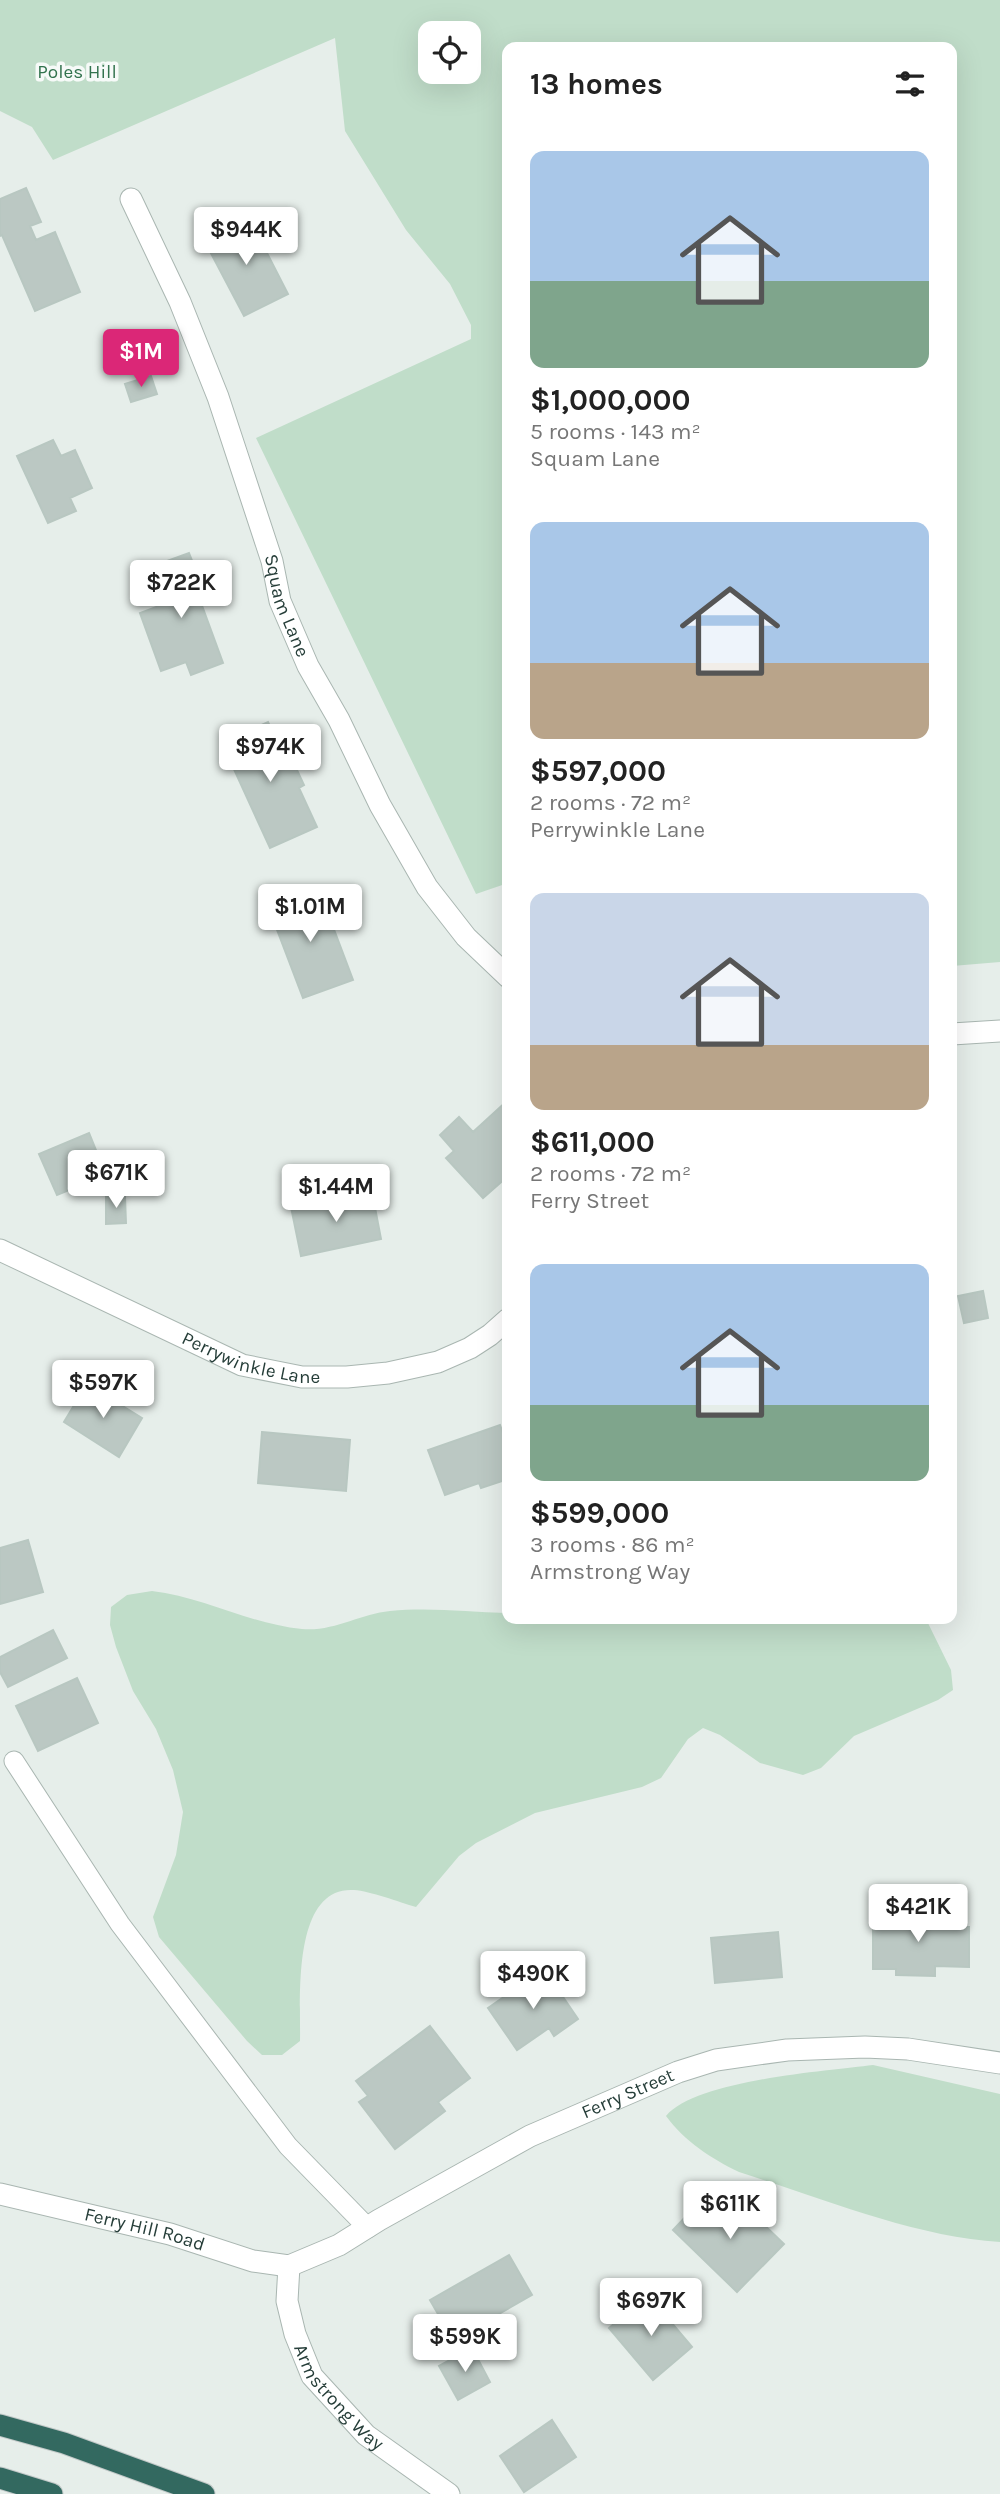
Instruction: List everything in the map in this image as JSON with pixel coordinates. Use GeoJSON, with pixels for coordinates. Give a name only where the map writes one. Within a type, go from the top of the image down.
{"type":"FeatureCollection","features":[{"type":"Feature","properties":{"kind":"highway"},"geometry":{"type":"LineString","coordinates":[[0,2425],[64,2443],[204,2494]]}},
{"type":"Feature","properties":{"kind":"highway"},"geometry":{"type":"LineString","coordinates":[[0,2478],[52,2494]]}},
{"type":"Feature","properties":{"kind":"street","name":"Squam Lane"},"geometry":{"type":"LineString","coordinates":[[131,199],[180,302],[218,397],[272,561],[281,601],[308,667],[339,720],[380,805],[427,887],[466,937],[502,971]]}},
{"type":"Feature","properties":{"kind":"street"},"geometry":{"type":"LineString","coordinates":[[957,1034],[1000,1031]]}},
{"type":"Feature","properties":{"kind":"street","name":"Perrywinkle Lane"},"geometry":{"type":"LineString","coordinates":[[0,1250],[242,1365],[302,1377],[388,1373],[438,1362],[470,1348],[502,1324]]}},
{"type":"Feature","properties":{"kind":"street","name":"Ferry Street"},"geometry":{"type":"LineString","coordinates":[[289,2266],[339,2245],[530,2136],[678,2072],[716,2060],[788,2050],[865,2047],[908,2049],[1000,2063]]}},
{"type":"Feature","properties":{"kind":"street","name":"Ferry Hill Road"},"geometry":{"type":"LineString","coordinates":[[0,2194],[170,2234],[253,2261],[289,2266]]}},
{"type":"Feature","properties":{"kind":"street","name":"Armstrong Way"},"geometry":{"type":"LineString","coordinates":[[289,2266],[287,2301],[295,2334],[312,2376],[366,2435],[449,2494]]}},
{"type":"Feature","properties":{"kind":"lane"},"geometry":{"type":"LineString","coordinates":[[14,1760],[120,1924],[288,2146],[368,2228]]}},
{"type":"Feature","properties":{"kind":"green space","name":"Poles Hill"},"geometry":{"type":"Polygon","coordinates":[[[0,0],[1000,0],[1000,962],[957,966],[957,42],[502,42],[502,885],[476,894],[256,438],[471,339],[471,325],[450,284],[406,230],[345,131],[335,38],[53,160],[32,127],[0,111],[0,0]]]}},
{"type":"Feature","properties":{"kind":"green space"},"geometry":{"type":"Polygon","coordinates":[[[152,1591],[171,1594],[264,1622],[302,1629],[325,1628],[390,1611],[419,1609],[502,1613],[502,1624],[928,1624],[951,1670],[953,1690],[938,1700],[854,1736],[821,1768],[803,1775],[760,1763],[720,1735],[703,1728],[688,1739],[661,1778],[642,1787],[535,1813],[476,1843],[459,1856],[416,1907],[361,1891],[334,1894],[319,1906],[309,1925],[301,1975],[300,2041],[282,2055],[262,2055],[159,1937],[153,1917],[176,1855],[183,1812],[173,1770],[156,1729],[133,1691],[110,1625],[111,1607],[127,1595],[152,1591]]]}},
{"type":"Feature","properties":{"kind":"green space"},"geometry":{"type":"Polygon","coordinates":[[[873,2065],[1000,2094],[1000,2242],[968,2239],[902,2225],[739,2172],[699,2148],[666,2116],[682,2104],[704,2094],[732,2086],[795,2074],[873,2065]]]}},
{"type":"Feature","properties":{"kind":"building"},"geometry":{"type":"Polygon","coordinates":[[[26,188],[41,222],[30,226],[36,240],[55,232],[80,292],[35,311],[2,235],[0,236],[0,199],[26,188]]]}},
{"type":"Feature","properties":{"kind":"building"},"geometry":{"type":"Polygon","coordinates":[[[249,218],[288,294],[244,316],[204,240],[249,218]]]}},
{"type":"Feature","properties":{"kind":"building"},"geometry":{"type":"Polygon","coordinates":[[[151,376],[157,394],[131,402],[125,384],[151,376]]]}},
{"type":"Feature","properties":{"kind":"building"},"geometry":{"type":"Polygon","coordinates":[[[53,440],[61,456],[75,450],[92,488],[70,498],[76,511],[48,523],[17,456],[53,440]]]}},
{"type":"Feature","properties":{"kind":"building"},"geometry":{"type":"Polygon","coordinates":[[[189,553],[199,578],[193,581],[223,663],[191,675],[186,662],[161,671],[140,613],[167,603],[153,566],[189,553]]]}},
{"type":"Feature","properties":{"kind":"building"},"geometry":{"type":"Polygon","coordinates":[[[268,722],[277,742],[283,740],[304,785],[299,788],[317,827],[270,848],[222,743],[268,722]]]}},
{"type":"Feature","properties":{"kind":"building"},"geometry":{"type":"Polygon","coordinates":[[[312,889],[324,921],[330,919],[353,980],[303,998],[268,906],[312,889]]]}},
{"type":"Feature","properties":{"kind":"building"},"geometry":{"type":"Polygon","coordinates":[[[502,1105],[502,1181],[483,1198],[446,1158],[454,1151],[440,1135],[459,1117],[473,1132],[502,1105]]]}},
{"type":"Feature","properties":{"kind":"building"},"geometry":{"type":"Polygon","coordinates":[[[89,1133],[106,1175],[57,1195],[39,1154],[89,1133]]]}},
{"type":"Feature","properties":{"kind":"building"},"geometry":{"type":"Polygon","coordinates":[[[372,1192],[381,1239],[301,1256],[291,1207],[372,1192]]]}},
{"type":"Feature","properties":{"kind":"building"},"geometry":{"type":"Polygon","coordinates":[[[106,1197],[125,1197],[126,1223],[106,1224],[106,1197]]]}},
{"type":"Feature","properties":{"kind":"building"},"geometry":{"type":"Polygon","coordinates":[[[983,1291],[988,1318],[964,1323],[958,1296],[983,1291]]]}},
{"type":"Feature","properties":{"kind":"building"},"geometry":{"type":"Polygon","coordinates":[[[87,1384],[142,1418],[119,1457],[64,1422],[87,1384]]]}},
{"type":"Feature","properties":{"kind":"building"},"geometry":{"type":"Polygon","coordinates":[[[500,1425],[502,1481],[481,1488],[479,1483],[445,1495],[428,1450],[500,1425]]]}},
{"type":"Feature","properties":{"kind":"building"},"geometry":{"type":"Polygon","coordinates":[[[262,1432],[350,1440],[346,1491],[258,1483],[262,1432]]]}},
{"type":"Feature","properties":{"kind":"building"},"geometry":{"type":"Polygon","coordinates":[[[28,1540],[43,1592],[0,1604],[0,1548],[28,1540]]]}},
{"type":"Feature","properties":{"kind":"building"},"geometry":{"type":"Polygon","coordinates":[[[53,1630],[67,1658],[8,1687],[0,1672],[0,1657],[53,1630]]]}},
{"type":"Feature","properties":{"kind":"building"},"geometry":{"type":"Polygon","coordinates":[[[77,1678],[98,1723],[38,1751],[16,1706],[77,1678]]]}},
{"type":"Feature","properties":{"kind":"building"},"geometry":{"type":"Polygon","coordinates":[[[906,1910],[928,1910],[928,1918],[939,1918],[939,1927],[969,1927],[969,1967],[935,1966],[935,1976],[896,1975],[896,1969],[873,1969],[873,1915],[906,1916],[906,1910]]]}},
{"type":"Feature","properties":{"kind":"building"},"geometry":{"type":"Polygon","coordinates":[[[778,1932],[782,1977],[715,1983],[711,1938],[778,1932]]]}},
{"type":"Feature","properties":{"kind":"building"},"geometry":{"type":"Polygon","coordinates":[[[544,1969],[578,2019],[554,2036],[549,2028],[517,2050],[488,2008],[544,1969]]]}},
{"type":"Feature","properties":{"kind":"building"},"geometry":{"type":"Polygon","coordinates":[[[430,2026],[470,2078],[438,2102],[445,2111],[395,2149],[359,2102],[368,2096],[356,2081],[430,2026]]]}},
{"type":"Feature","properties":{"kind":"building"},"geometry":{"type":"Polygon","coordinates":[[[731,2193],[784,2244],[737,2292],[673,2230],[693,2209],[705,2220],[731,2193]]]}},
{"type":"Feature","properties":{"kind":"building"},"geometry":{"type":"Polygon","coordinates":[[[509,2255],[532,2295],[453,2340],[430,2300],[509,2255]]]}},
{"type":"Feature","properties":{"kind":"building"},"geometry":{"type":"Polygon","coordinates":[[[648,2295],[692,2347],[653,2380],[609,2328],[648,2295]]]}},
{"type":"Feature","properties":{"kind":"building"},"geometry":{"type":"Polygon","coordinates":[[[472,2348],[490,2382],[458,2400],[439,2366],[472,2348]]]}},
{"type":"Feature","properties":{"kind":"building"},"geometry":{"type":"Polygon","coordinates":[[[552,2420],[576,2457],[524,2492],[500,2456],[552,2420]]]}}]}
